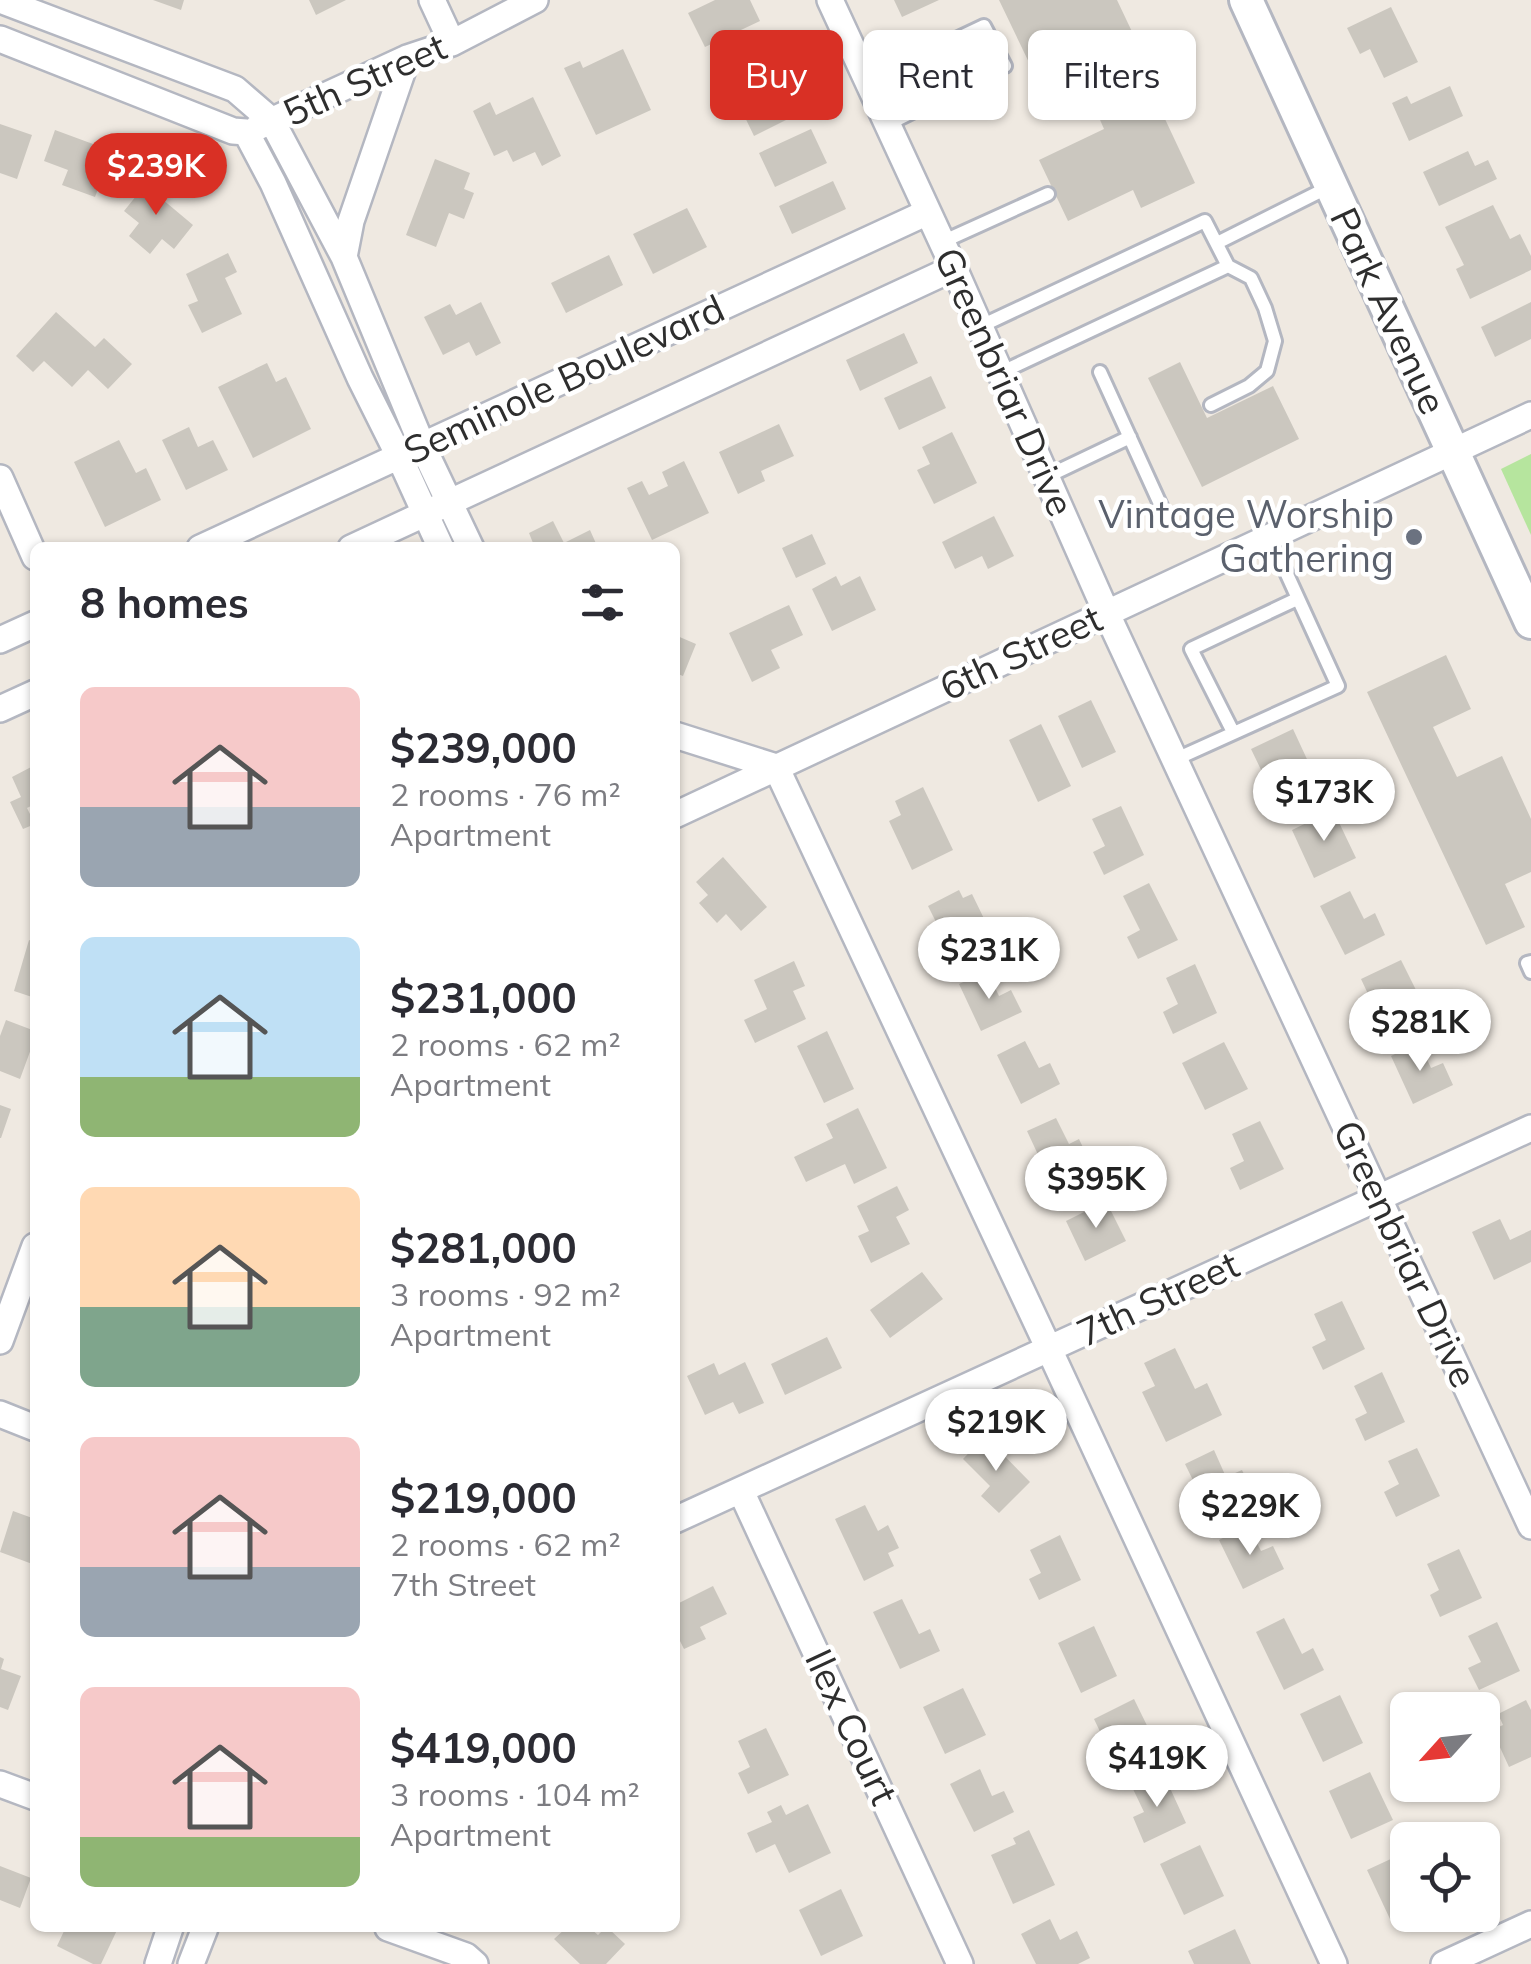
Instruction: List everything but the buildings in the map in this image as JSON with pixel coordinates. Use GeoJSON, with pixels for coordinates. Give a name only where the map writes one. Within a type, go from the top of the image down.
{"type":"FeatureCollection","features":[{"type":"Feature","properties":{"kind":"street"},"geometry":{"type":"LineString","coordinates":[[0,0],[235,89],[272,121],[344,258],[410,451],[425,513],[438,542]]}},
{"type":"Feature","properties":{"kind":"street"},"geometry":{"type":"LineString","coordinates":[[432,0],[452,44]]}},
{"type":"Feature","properties":{"kind":"street","name":"5th Street"},"geometry":{"type":"LineString","coordinates":[[246,132],[407,58],[452,44],[535,0]]}},
{"type":"Feature","properties":{"kind":"street","name":"Greenbriar Drive"},"geometry":{"type":"LineString","coordinates":[[830,0],[863,70]]}},
{"type":"Feature","properties":{"kind":"street","name":"Park Avenue"},"geometry":{"type":"LineString","coordinates":[[1246,0],[1531,622]]}},
{"type":"Feature","properties":{"kind":"street"},"geometry":{"type":"LineString","coordinates":[[0,40],[233,131],[246,132],[274,183],[360,378],[449,502],[469,542]]}},
{"type":"Feature","properties":{"kind":"street"},"geometry":{"type":"LineString","coordinates":[[344,258],[351,221],[407,58]]}},
{"type":"Feature","properties":{"kind":"street","name":"Greenbriar Drive"},"geometry":{"type":"LineString","coordinates":[[886,120],[1106,614],[1531,1526]]}},
{"type":"Feature","properties":{"kind":"street","name":"Seminole Boulevard"},"geometry":{"type":"LineString","coordinates":[[213,542],[928,212]]}},
{"type":"Feature","properties":{"kind":"street","name":"Seminole Boulevard"},"geometry":{"type":"LineString","coordinates":[[364,542],[954,268]]}},
{"type":"Feature","properties":{"kind":"street","name":"6th Street"},"geometry":{"type":"LineString","coordinates":[[680,813],[1531,415]]}},
{"type":"Feature","properties":{"kind":"street"},"geometry":{"type":"LineString","coordinates":[[0,478],[30,545]]}},
{"type":"Feature","properties":{"kind":"street"},"geometry":{"type":"LineString","coordinates":[[0,640],[30,626]]}},
{"type":"Feature","properties":{"kind":"street"},"geometry":{"type":"LineString","coordinates":[[0,709],[30,695]]}},
{"type":"Feature","properties":{"kind":"street"},"geometry":{"type":"LineString","coordinates":[[680,737],[776,767],[1334,1964]]}},
{"type":"Feature","properties":{"kind":"street","name":"7th Street"},"geometry":{"type":"LineString","coordinates":[[680,1518],[1531,1128]]}},
{"type":"Feature","properties":{"kind":"street"},"geometry":{"type":"LineString","coordinates":[[0,1341],[30,1260]]}},
{"type":"Feature","properties":{"kind":"street"},"geometry":{"type":"LineString","coordinates":[[0,1414],[30,1426]]}},
{"type":"Feature","properties":{"kind":"street","name":"Ilex Court"},"geometry":{"type":"LineString","coordinates":[[741,1491],[960,1964]]}},
{"type":"Feature","properties":{"kind":"street"},"geometry":{"type":"LineString","coordinates":[[0,1784],[30,1795]]}},
{"type":"Feature","properties":{"kind":"street"},"geometry":{"type":"LineString","coordinates":[[1444,1964],[1531,1924]]}},
{"type":"Feature","properties":{"kind":"street"},"geometry":{"type":"LineString","coordinates":[[158,1964],[169,1932]]}},
{"type":"Feature","properties":{"kind":"street"},"geometry":{"type":"LineString","coordinates":[[191,1964],[203,1932]]}},
{"type":"Feature","properties":{"kind":"street"},"geometry":{"type":"LineString","coordinates":[[399,1932],[466,1956],[475,1964]]}},
{"type":"Feature","properties":{"kind":"lane"},"geometry":{"type":"LineString","coordinates":[[888,124],[896,120]]}},
{"type":"Feature","properties":{"kind":"lane"},"geometry":{"type":"LineString","coordinates":[[1216,242],[1331,186]]}},
{"type":"Feature","properties":{"kind":"lane"},"geometry":{"type":"LineString","coordinates":[[942,242],[1048,194]]}},
{"type":"Feature","properties":{"kind":"lane"},"geometry":{"type":"LineString","coordinates":[[980,327],[1206,221],[1228,266],[1251,278],[1274,341],[1267,371],[1249,386],[1211,405]]}},
{"type":"Feature","properties":{"kind":"lane"},"geometry":{"type":"LineString","coordinates":[[1000,373],[1228,266]]}},
{"type":"Feature","properties":{"kind":"lane"},"geometry":{"type":"LineString","coordinates":[[1100,372],[1161,506]]}},
{"type":"Feature","properties":{"kind":"lane"},"geometry":{"type":"LineString","coordinates":[[1046,477],[1130,437]]}},
{"type":"Feature","properties":{"kind":"lane"},"geometry":{"type":"LineString","coordinates":[[1174,760],[1338,686],[1270,537]]}},
{"type":"Feature","properties":{"kind":"lane"},"geometry":{"type":"LineString","coordinates":[[1233,732],[1191,648],[1298,599]]}},
{"type":"Feature","properties":{"kind":"lane"},"geometry":{"type":"LineString","coordinates":[[1531,962],[1527,964],[1531,972]]}},
{"type":"Feature","properties":{"kind":"green space"},"geometry":{"type":"Polygon","coordinates":[[[1531,454],[1531,535],[1501,469],[1531,454]]]}},
{"type":"Feature","properties":{"kind":"place","name":"Vintage Worship Gathering"},"geometry":{"type":"Point","coordinates":[1414,537]}}]}
